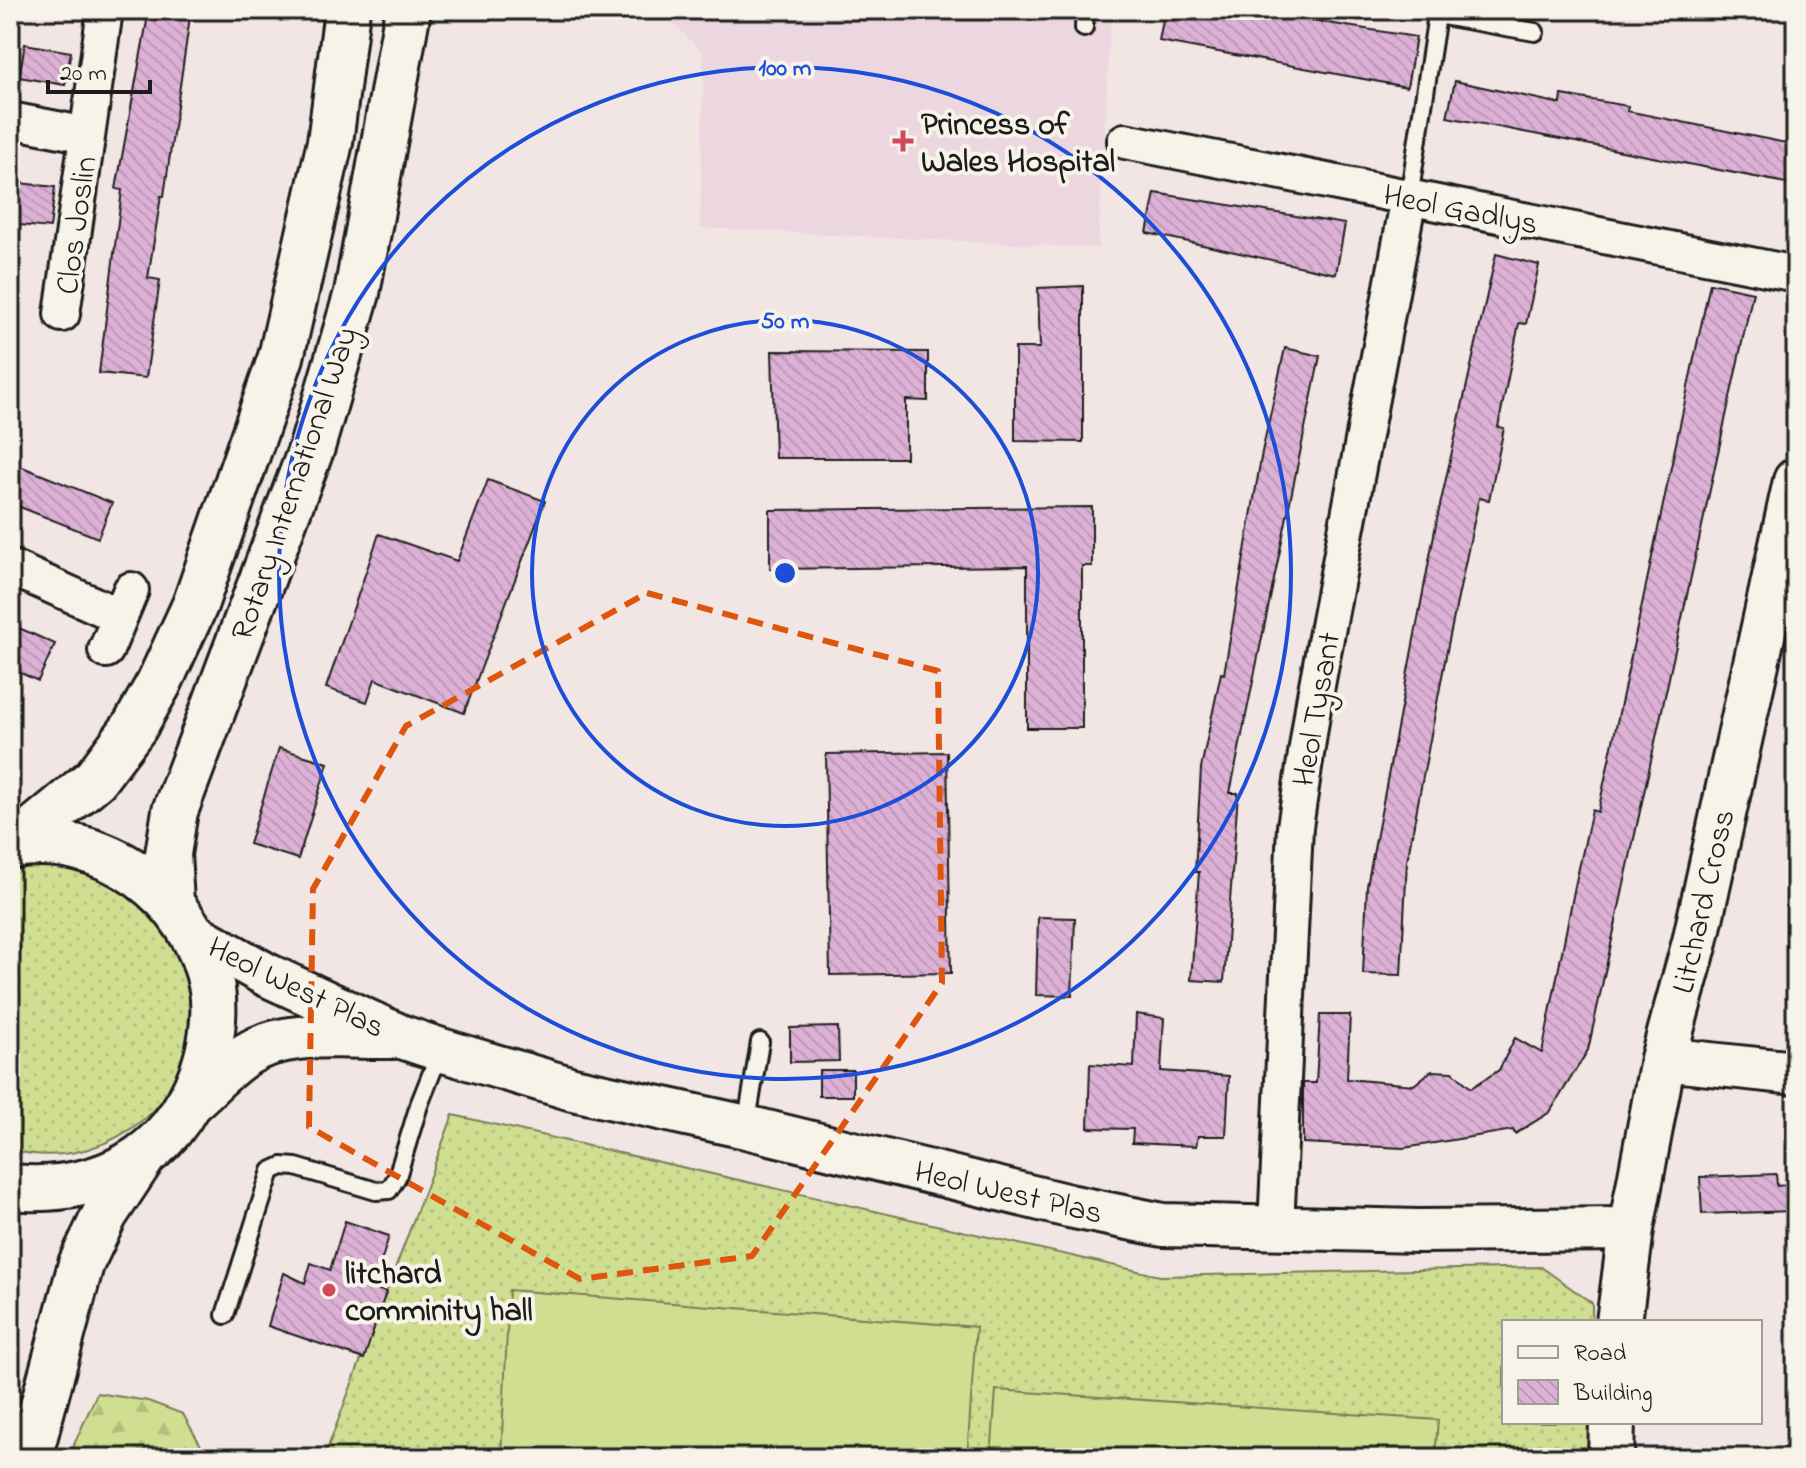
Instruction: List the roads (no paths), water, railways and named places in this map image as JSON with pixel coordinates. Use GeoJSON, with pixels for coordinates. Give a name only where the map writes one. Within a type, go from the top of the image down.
{"type":"FeatureCollection","features":[{"type":"Feature","properties":{"kind":"main road","name":"Rotary International Way"},"geometry":{"type":"LineString","coordinates":[[12,845],[103,769],[135,726],[195,605],[281,357],[330,142],[347,10]]}},
{"type":"Feature","properties":{"kind":"main road","name":"Rotary International Way"},"geometry":{"type":"LineString","coordinates":[[182,918],[168,854],[175,811],[312,447],[357,293],[408,10]]}},
{"type":"Feature","properties":{"kind":"main road","name":"Litchard Cross"},"geometry":{"type":"LineString","coordinates":[[1619,1320],[1631,1229],[1663,1059],[1695,942],[1796,481]]}},
{"type":"Feature","properties":{"kind":"main road"},"geometry":{"type":"LineString","coordinates":[[10,1187],[42,1190],[77,1186],[112,1174],[143,1156],[170,1132],[191,1102],[211,1048],[212,989],[182,918],[138,873],[100,853],[58,843],[12,845]]}},
{"type":"Feature","properties":{"kind":"main road"},"geometry":{"type":"LineString","coordinates":[[29,1458],[81,1264],[105,1214],[143,1156]]}},
{"type":"Feature","properties":{"kind":"main road"},"geometry":{"type":"LineString","coordinates":[[1611,1458],[1612,1424]]}},
{"type":"Feature","properties":{"kind":"street","name":"Clos Joslin"},"geometry":{"type":"LineString","coordinates":[[62,314],[105,10]]}},
{"type":"Feature","properties":{"kind":"street","name":"Clos Joslin"},"geometry":{"type":"LineString","coordinates":[[10,120],[87,135]]}},
{"type":"Feature","properties":{"kind":"street","name":"Heol Gadlys"},"geometry":{"type":"LineString","coordinates":[[1125,141],[1796,274]]}},
{"type":"Feature","properties":{"kind":"street","name":"Heol Tysant"},"geometry":{"type":"LineString","coordinates":[[1276,1227],[1295,827],[1314,701],[1409,197]]}},
{"type":"Feature","properties":{"kind":"street"},"geometry":{"type":"LineString","coordinates":[[10,567],[125,603],[106,650]]}},
{"type":"Feature","properties":{"kind":"street","name":"Heol West Plas"},"geometry":{"type":"LineString","coordinates":[[182,918],[257,970],[402,1037],[573,1089],[746,1127],[976,1186],[1163,1225],[1419,1231],[1631,1229]]}},
{"type":"Feature","properties":{"kind":"street","name":"Heol West Plas"},"geometry":{"type":"LineString","coordinates":[[191,1102],[247,1054],[268,1046],[299,1039],[402,1037]]}},
{"type":"Feature","properties":{"kind":"street"},"geometry":{"type":"LineString","coordinates":[[1663,1059],[1796,1073]]}},
{"type":"Feature","properties":{"kind":"lane"},"geometry":{"type":"LineString","coordinates":[[1084,28],[1085,10]]}},
{"type":"Feature","properties":{"kind":"lane"},"geometry":{"type":"LineString","coordinates":[[1409,197],[1437,15],[1535,32]]}},
{"type":"Feature","properties":{"kind":"lane"},"geometry":{"type":"LineString","coordinates":[[746,1127],[760,1042]]}},
{"type":"Feature","properties":{"kind":"lane"},"geometry":{"type":"LineString","coordinates":[[225,1315],[271,1171],[282,1166],[296,1167],[376,1191],[389,1190],[397,1177],[419,1105],[441,1050]]}},
{"type":"Feature","properties":{"kind":"place","name":"Princess of Wales Hospital"},"geometry":{"type":"Point","coordinates":[903,141]}},
{"type":"Feature","properties":{"kind":"place","name":"litchard comminity hall"},"geometry":{"type":"Point","coordinates":[329,1290]}}]}
